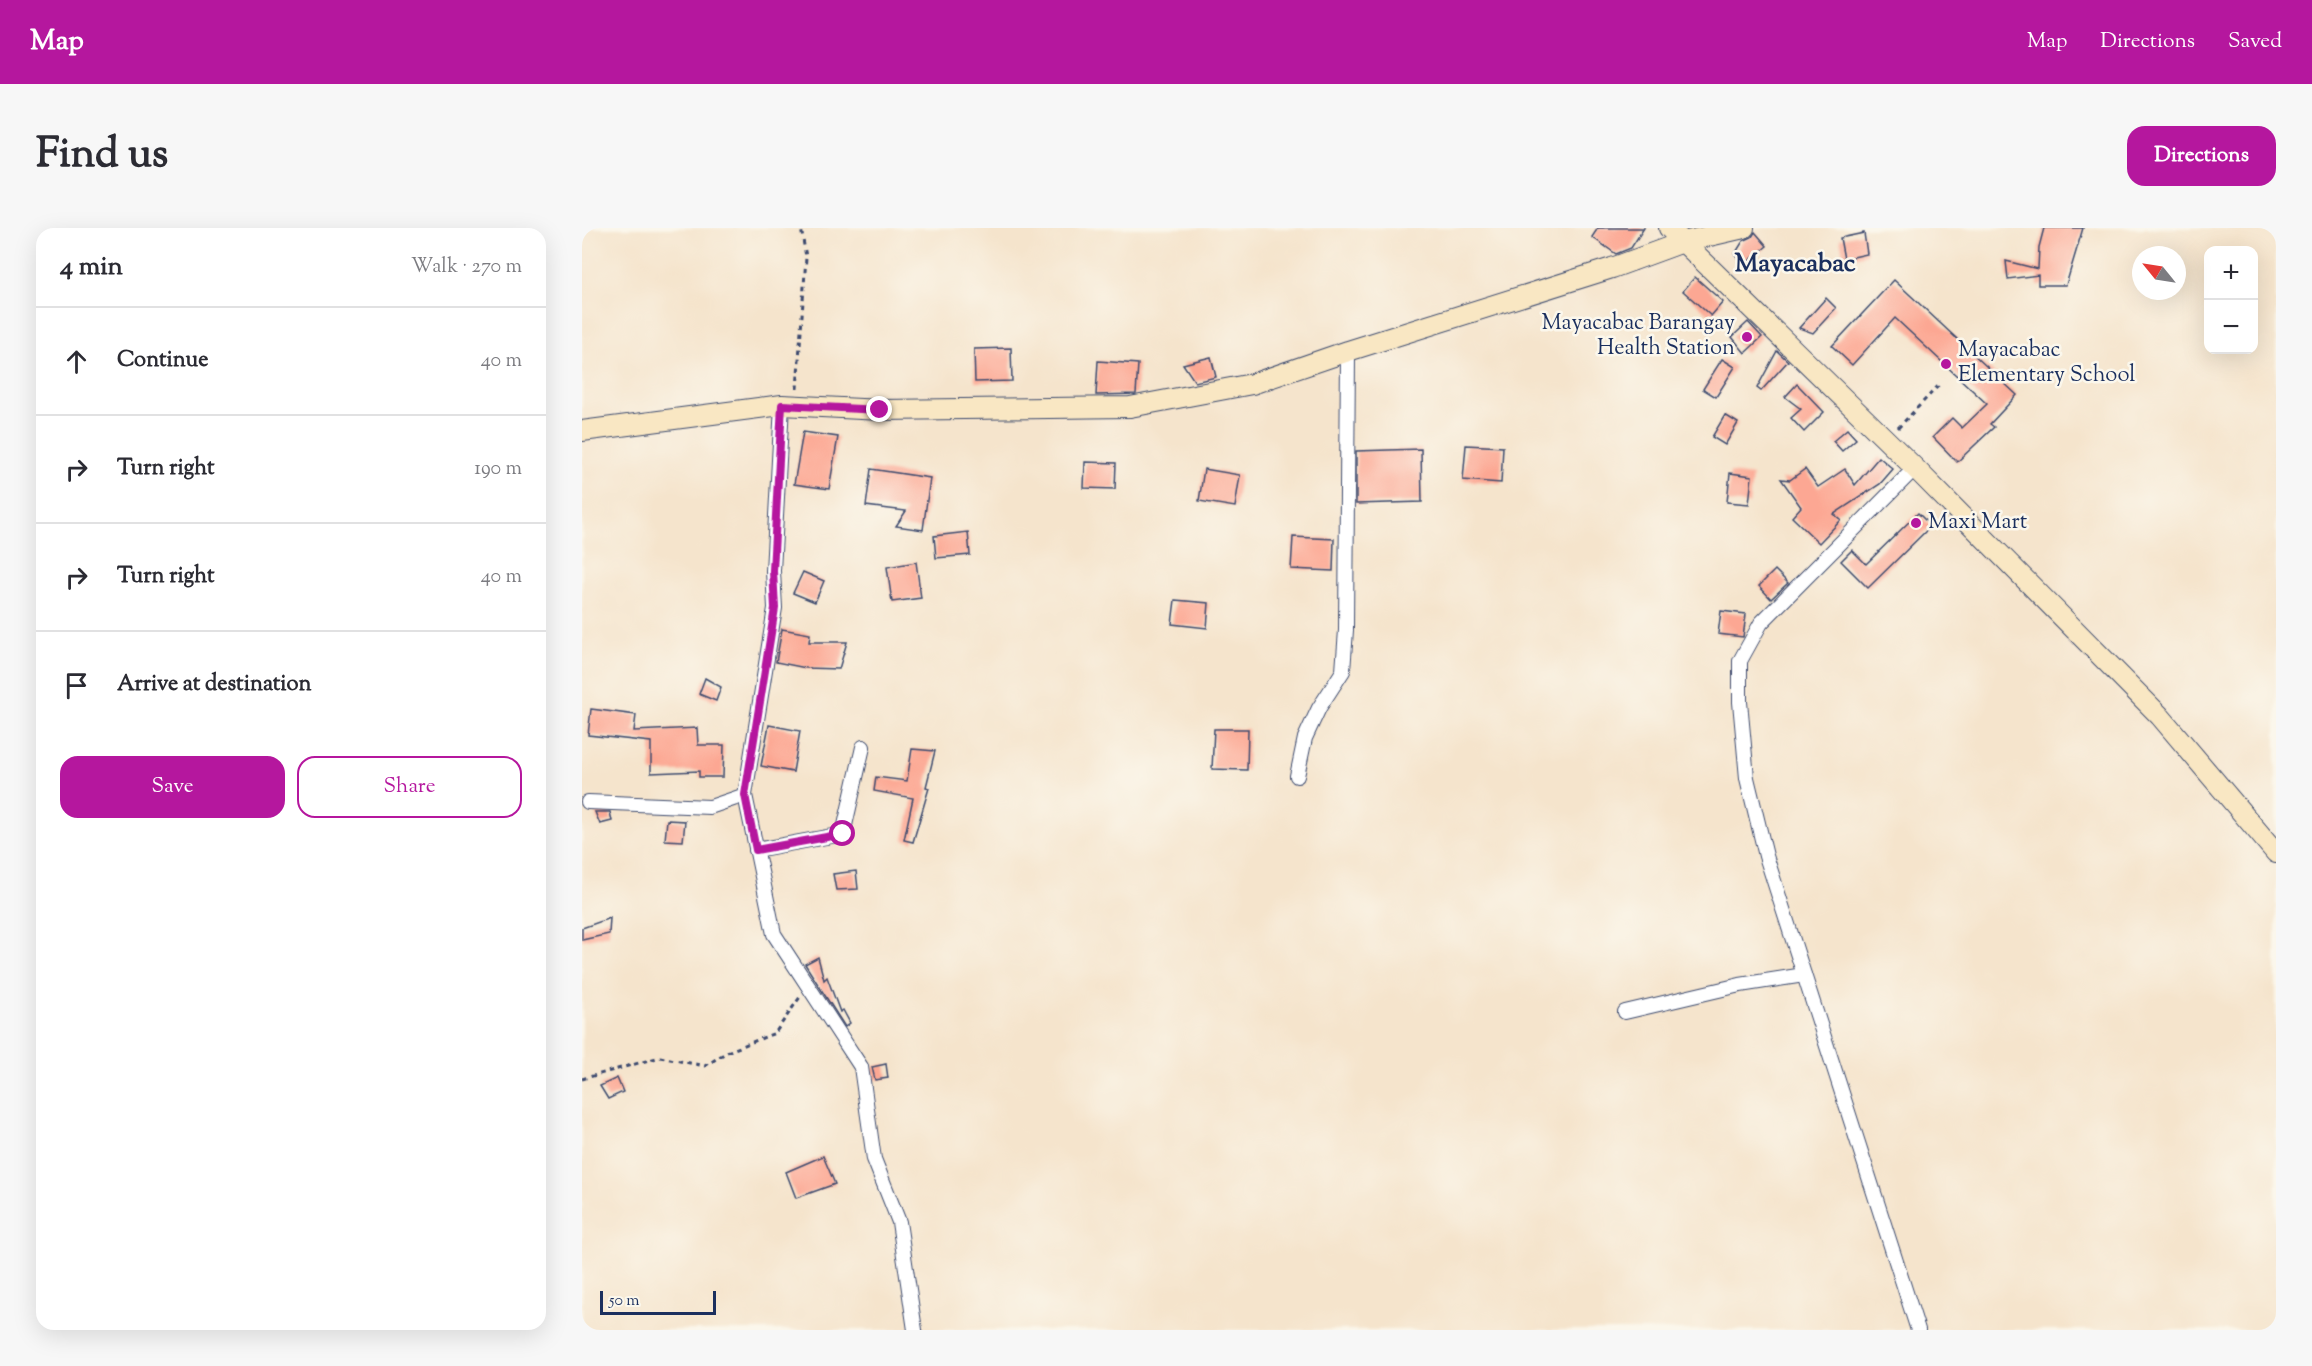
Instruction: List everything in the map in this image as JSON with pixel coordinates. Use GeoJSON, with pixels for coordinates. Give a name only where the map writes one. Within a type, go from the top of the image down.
{"type":"FeatureCollection","features":[{"type":"Feature","properties":{"kind":"street"},"geometry":{"type":"LineString","coordinates":[[1669,228],[1915,468],[2160,716],[2276,853]]}},
{"type":"Feature","properties":{"kind":"street"},"geometry":{"type":"LineString","coordinates":[[582,431],[789,405],[880,410],[1130,407],[1252,384],[1348,351],[1612,268],[1683,242],[1744,228]]}},
{"type":"Feature","properties":{"kind":"street"},"geometry":{"type":"LineString","coordinates":[[1297,776],[1305,738],[1343,671],[1346,630],[1348,351]]}},
{"type":"Feature","properties":{"kind":"street"},"geometry":{"type":"LineString","coordinates":[[789,405],[773,571],[775,608],[745,795],[774,934],[861,1066],[874,1159],[899,1222],[915,1330]]}},
{"type":"Feature","properties":{"kind":"street"},"geometry":{"type":"LineString","coordinates":[[1915,468],[1761,624],[1740,661],[1740,702],[1748,778],[1766,856],[1918,1330]]}},
{"type":"Feature","properties":{"kind":"street"},"geometry":{"type":"LineString","coordinates":[[756,850],[843,834],[863,747]]}},
{"type":"Feature","properties":{"kind":"street"},"geometry":{"type":"LineString","coordinates":[[588,802],[710,807],[745,795]]}},
{"type":"Feature","properties":{"kind":"street"},"geometry":{"type":"LineString","coordinates":[[1625,1012],[1740,985],[1804,975]]}},
{"type":"Feature","properties":{"kind":"path"},"geometry":{"type":"LineString","coordinates":[[789,405],[806,258],[801,228]]}},
{"type":"Feature","properties":{"kind":"path"},"geometry":{"type":"LineString","coordinates":[[1886,440],[1941,383]]}},
{"type":"Feature","properties":{"kind":"path"},"geometry":{"type":"LineString","coordinates":[[582,1079],[660,1057],[705,1066],[727,1052],[775,1033],[808,986]]}},
{"type":"Feature","properties":{"kind":"building"},"geometry":{"type":"Polygon","coordinates":[[[1598,228],[1644,228],[1631,248],[1616,254],[1592,237],[1598,228]]]}},
{"type":"Feature","properties":{"kind":"building"},"geometry":{"type":"Polygon","coordinates":[[[2044,228],[2083,228],[2066,285],[2038,285],[2038,275],[2008,279],[2006,261],[2038,269],[2039,247],[2044,228]]]}},
{"type":"Feature","properties":{"kind":"building"},"geometry":{"type":"Polygon","coordinates":[[[1755,232],[1767,246],[1744,265],[1735,254],[1743,241],[1752,237],[1755,232]]]}},
{"type":"Feature","properties":{"kind":"building"},"geometry":{"type":"Polygon","coordinates":[[[1864,233],[1867,254],[1844,259],[1840,238],[1864,233]]]}},
{"type":"Feature","properties":{"kind":"building"},"geometry":{"type":"Polygon","coordinates":[[[1695,277],[1723,302],[1711,316],[1683,291],[1695,277]]]}},
{"type":"Feature","properties":{"kind":"building"},"geometry":{"type":"Polygon","coordinates":[[[1894,280],[2017,395],[1990,424],[1994,427],[1957,462],[1933,437],[1952,418],[1962,428],[1987,404],[1895,318],[1852,365],[1832,346],[1894,280]]]}},
{"type":"Feature","properties":{"kind":"building"},"geometry":{"type":"Polygon","coordinates":[[[1826,298],[1836,308],[1813,333],[1799,328],[1826,298]]]}},
{"type":"Feature","properties":{"kind":"building","name":"Mayacabac Barangay Health Station"},"geometry":{"type":"Polygon","coordinates":[[[1748,322],[1762,337],[1745,353],[1732,337],[1748,322]]]}},
{"type":"Feature","properties":{"kind":"building"},"geometry":{"type":"Polygon","coordinates":[[[1011,348],[1012,381],[975,382],[974,349],[1011,348]]]}},
{"type":"Feature","properties":{"kind":"building"},"geometry":{"type":"Polygon","coordinates":[[[1777,351],[1788,361],[1761,391],[1757,388],[1777,351]]]}},
{"type":"Feature","properties":{"kind":"building"},"geometry":{"type":"Polygon","coordinates":[[[1211,357],[1216,377],[1195,382],[1183,364],[1211,357]]]}},
{"type":"Feature","properties":{"kind":"building"},"geometry":{"type":"Polygon","coordinates":[[[1722,359],[1735,367],[1716,397],[1703,389],[1722,359]]]}},
{"type":"Feature","properties":{"kind":"building"},"geometry":{"type":"Polygon","coordinates":[[[1098,361],[1138,364],[1136,394],[1096,395],[1098,361]]]}},
{"type":"Feature","properties":{"kind":"building"},"geometry":{"type":"Polygon","coordinates":[[[1797,384],[1824,412],[1804,432],[1791,418],[1801,409],[1785,397],[1797,384]]]}},
{"type":"Feature","properties":{"kind":"building"},"geometry":{"type":"Polygon","coordinates":[[[1725,415],[1738,423],[1725,445],[1712,437],[1725,415]]]}},
{"type":"Feature","properties":{"kind":"building"},"geometry":{"type":"Polygon","coordinates":[[[1847,429],[1856,439],[1842,451],[1833,441],[1847,429]]]}},
{"type":"Feature","properties":{"kind":"building"},"geometry":{"type":"Polygon","coordinates":[[[803,432],[838,437],[829,489],[794,484],[803,432]]]}},
{"type":"Feature","properties":{"kind":"building"},"geometry":{"type":"Polygon","coordinates":[[[1466,445],[1503,447],[1501,483],[1463,480],[1466,445]]]}},
{"type":"Feature","properties":{"kind":"building"},"geometry":{"type":"Polygon","coordinates":[[[1421,449],[1422,502],[1356,504],[1356,451],[1421,449]]]}},
{"type":"Feature","properties":{"kind":"building"},"geometry":{"type":"Polygon","coordinates":[[[1879,457],[1893,469],[1880,484],[1834,514],[1841,520],[1819,543],[1792,517],[1801,507],[1781,479],[1790,480],[1805,469],[1818,487],[1845,469],[1855,485],[1879,457]]]}},
{"type":"Feature","properties":{"kind":"building"},"geometry":{"type":"Polygon","coordinates":[[[1085,462],[1116,463],[1115,489],[1084,488],[1085,462]]]}},
{"type":"Feature","properties":{"kind":"building"},"geometry":{"type":"Polygon","coordinates":[[[871,469],[930,478],[923,530],[896,526],[906,511],[866,506],[871,469]]]}},
{"type":"Feature","properties":{"kind":"building"},"geometry":{"type":"Polygon","coordinates":[[[1204,469],[1240,475],[1235,507],[1199,501],[1204,469]]]}},
{"type":"Feature","properties":{"kind":"building"},"geometry":{"type":"Polygon","coordinates":[[[1730,473],[1752,476],[1749,504],[1727,502],[1730,473]]]}},
{"type":"Feature","properties":{"kind":"building"},"geometry":{"type":"Polygon","coordinates":[[[1918,513],[1931,526],[1868,588],[1841,561],[1852,550],[1866,564],[1918,513]]]}},
{"type":"Feature","properties":{"kind":"building"},"geometry":{"type":"Polygon","coordinates":[[[968,532],[970,555],[936,558],[934,536],[968,532]]]}},
{"type":"Feature","properties":{"kind":"building"},"geometry":{"type":"Polygon","coordinates":[[[1293,537],[1334,539],[1333,571],[1291,569],[1293,537]]]}},
{"type":"Feature","properties":{"kind":"building"},"geometry":{"type":"Polygon","coordinates":[[[916,562],[921,598],[892,602],[887,567],[916,562]]]}},
{"type":"Feature","properties":{"kind":"building"},"geometry":{"type":"Polygon","coordinates":[[[1775,570],[1788,583],[1771,599],[1759,586],[1775,570]]]}},
{"type":"Feature","properties":{"kind":"building"},"geometry":{"type":"Polygon","coordinates":[[[803,572],[824,581],[815,602],[793,593],[803,572]]]}},
{"type":"Feature","properties":{"kind":"building"},"geometry":{"type":"Polygon","coordinates":[[[1175,600],[1209,603],[1207,628],[1172,624],[1175,600]]]}},
{"type":"Feature","properties":{"kind":"building"},"geometry":{"type":"Polygon","coordinates":[[[1721,611],[1746,614],[1743,637],[1718,634],[1721,611]]]}},
{"type":"Feature","properties":{"kind":"building"},"geometry":{"type":"Polygon","coordinates":[[[782,629],[810,634],[809,642],[847,642],[839,669],[806,668],[776,662],[782,629]]]}},
{"type":"Feature","properties":{"kind":"building"},"geometry":{"type":"Polygon","coordinates":[[[705,678],[721,687],[716,701],[699,694],[705,678]]]}},
{"type":"Feature","properties":{"kind":"building"},"geometry":{"type":"Polygon","coordinates":[[[591,709],[636,715],[634,731],[697,728],[698,745],[724,745],[723,777],[699,777],[699,771],[651,773],[651,742],[588,735],[591,709]]]}},
{"type":"Feature","properties":{"kind":"building"},"geometry":{"type":"Polygon","coordinates":[[[769,725],[800,731],[793,772],[761,766],[769,725]]]}},
{"type":"Feature","properties":{"kind":"building"},"geometry":{"type":"Polygon","coordinates":[[[1214,729],[1248,729],[1247,770],[1212,769],[1214,729]]]}},
{"type":"Feature","properties":{"kind":"building"},"geometry":{"type":"Polygon","coordinates":[[[912,749],[935,751],[926,787],[929,788],[913,842],[904,840],[913,798],[874,791],[876,777],[907,781],[912,749]]]}},
{"type":"Feature","properties":{"kind":"building"},"geometry":{"type":"Polygon","coordinates":[[[595,812],[610,812],[612,821],[600,824],[595,812]]]}},
{"type":"Feature","properties":{"kind":"building"},"geometry":{"type":"Polygon","coordinates":[[[667,820],[685,821],[683,841],[665,840],[667,820]]]}},
{"type":"Feature","properties":{"kind":"building"},"geometry":{"type":"Polygon","coordinates":[[[856,871],[858,889],[836,890],[833,874],[856,871]]]}},
{"type":"Feature","properties":{"kind":"building"},"geometry":{"type":"Polygon","coordinates":[[[610,918],[609,934],[582,940],[582,928],[610,918]]]}},
{"type":"Feature","properties":{"kind":"building"},"geometry":{"type":"Polygon","coordinates":[[[818,957],[824,980],[827,977],[840,1012],[843,1010],[850,1023],[845,1027],[805,964],[818,957]]]}},
{"type":"Feature","properties":{"kind":"building"},"geometry":{"type":"Polygon","coordinates":[[[886,1064],[888,1078],[875,1080],[872,1067],[886,1064]]]}},
{"type":"Feature","properties":{"kind":"building"},"geometry":{"type":"Polygon","coordinates":[[[617,1078],[623,1092],[608,1099],[600,1086],[617,1078]]]}},
{"type":"Feature","properties":{"kind":"building"},"geometry":{"type":"Polygon","coordinates":[[[823,1156],[835,1184],[796,1198],[786,1172],[823,1156]]]}},
{"type":"Feature","properties":{"kind":"place","name":"Mayacabac Barangay Health Station"},"geometry":{"type":"Point","coordinates":[1747,337]}},
{"type":"Feature","properties":{"kind":"place","name":"Mayacabac Elementary School"},"geometry":{"type":"Point","coordinates":[1946,364]}},
{"type":"Feature","properties":{"kind":"place","name":"Maxi Mart"},"geometry":{"type":"Point","coordinates":[1916,523]}},
{"type":"Feature","properties":{"kind":"district","name":"Mayacabac"},"geometry":{"type":"Point","coordinates":[1795,264]}},
{"type":"Feature","properties":{"kind":"route"},"geometry":{"type":"LineString","coordinates":[[843,834],[756,850],[745,795],[775,608],[773,571],[782,405],[880,410]]}}]}
